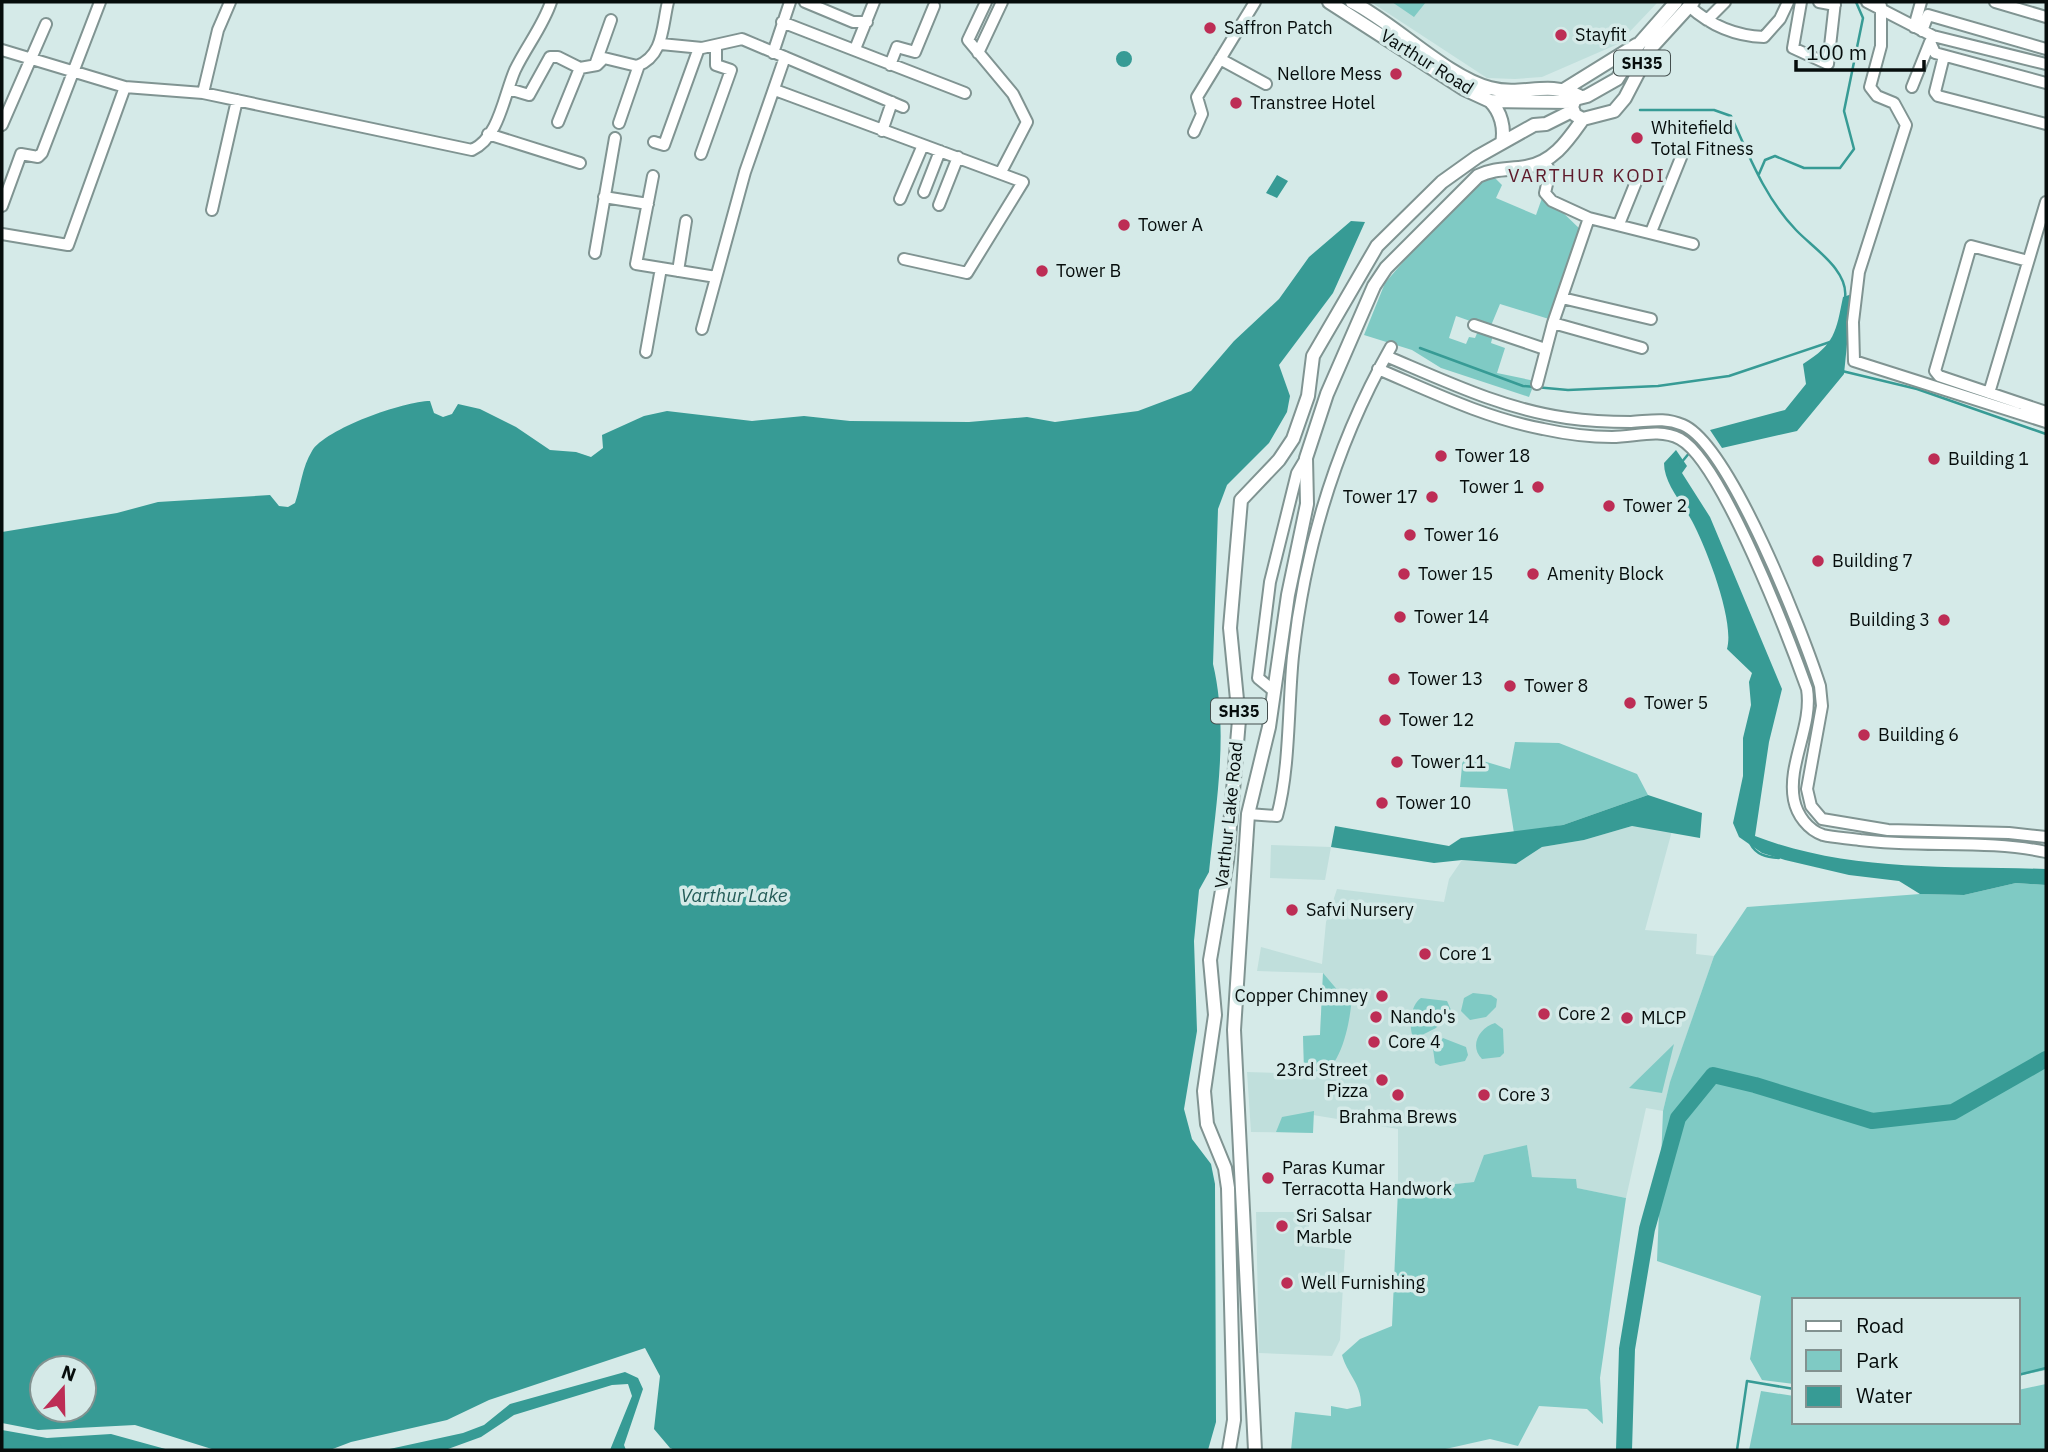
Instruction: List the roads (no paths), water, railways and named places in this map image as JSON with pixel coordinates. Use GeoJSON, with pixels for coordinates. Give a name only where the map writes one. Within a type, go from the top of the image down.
{"type":"FeatureCollection","features":[{"type":"Feature","properties":{"kind":"main road","name":"Varthur Road"},"geometry":{"type":"LineString","coordinates":[[1329,2],[1464,89],[1490,101],[1581,107]]}},
{"type":"Feature","properties":{"kind":"main road","name":"Varthur Road"},"geometry":{"type":"LineString","coordinates":[[1352,2],[1467,79],[1490,88],[1565,89],[1581,107]]}},
{"type":"Feature","properties":{"kind":"main road","name":"SH35"},"geometry":{"type":"LineString","coordinates":[[1544,161],[1560,150],[1581,107],[1616,79],[1639,44],[1676,2]]}},
{"type":"Feature","properties":{"kind":"main road","name":"SH35"},"geometry":{"type":"LineString","coordinates":[[1581,107],[1614,111],[1625,98],[1651,48],[1691,4]]}},
{"type":"Feature","properties":{"kind":"main road"},"geometry":{"type":"LineString","coordinates":[[1565,89],[1639,44]]}},
{"type":"Feature","properties":{"kind":"main road"},"geometry":{"type":"LineString","coordinates":[[1490,101],[1498,109],[1504,134],[1502,143]]}},
{"type":"Feature","properties":{"kind":"main road","name":"Varthur Lake Road"},"geometry":{"type":"LineString","coordinates":[[1229,1450],[1234,1420],[1228,1188],[1225,1168],[1204,1110],[1215,1015],[1210,960],[1214,922],[1227,861],[1240,720],[1230,628],[1237,518],[1241,500],[1247,490],[1279,460],[1293,439],[1308,396],[1313,356],[1325,332],[1347,303],[1362,269],[1393,229],[1442,182],[1470,163],[1534,125],[1546,124],[1581,107]]}},
{"type":"Feature","properties":{"kind":"main road"},"geometry":{"type":"LineString","coordinates":[[1470,163],[1478,176],[1494,169],[1528,167],[1544,161]]}},
{"type":"Feature","properties":{"kind":"main road","name":"Varthur Lake Road"},"geometry":{"type":"LineString","coordinates":[[1255,1450],[1234,1030],[1248,814],[1269,727],[1288,594],[1307,504],[1306,458],[1327,394],[1374,286],[1386,268],[1478,176]]}},
{"type":"Feature","properties":{"kind":"street"},"geometry":{"type":"LineString","coordinates":[[2,206],[21,154],[41,156],[100,2]]}},
{"type":"Feature","properties":{"kind":"street"},"geometry":{"type":"LineString","coordinates":[[203,93],[218,30],[230,2]]}},
{"type":"Feature","properties":{"kind":"street"},"geometry":{"type":"LineString","coordinates":[[2,50],[74,74],[125,87],[203,93],[472,150],[482,145],[488,134],[515,70],[551,2]]}},
{"type":"Feature","properties":{"kind":"street"},"geometry":{"type":"LineString","coordinates":[[509,89],[531,94],[550,57],[558,57],[580,68],[595,65],[604,58],[639,65],[651,59],[660,40],[668,2]]}},
{"type":"Feature","properties":{"kind":"street"},"geometry":{"type":"LineString","coordinates":[[773,53],[790,2]]}},
{"type":"Feature","properties":{"kind":"street"},"geometry":{"type":"LineString","coordinates":[[805,2],[853,22],[867,22]]}},
{"type":"Feature","properties":{"kind":"street"},"geometry":{"type":"LineString","coordinates":[[855,49],[874,2]]}},
{"type":"Feature","properties":{"kind":"street"},"geometry":{"type":"LineString","coordinates":[[986,2],[968,40],[1013,94],[1027,122],[1001,172]]}},
{"type":"Feature","properties":{"kind":"street"},"geometry":{"type":"LineString","coordinates":[[978,53],[1002,2]]}},
{"type":"Feature","properties":{"kind":"street"},"geometry":{"type":"LineString","coordinates":[[1194,132],[1202,114],[1197,97],[1255,2]]}},
{"type":"Feature","properties":{"kind":"street"},"geometry":{"type":"LineString","coordinates":[[1707,20],[1725,2]]}},
{"type":"Feature","properties":{"kind":"street"},"geometry":{"type":"LineString","coordinates":[[1691,4],[1707,20],[1745,37],[1764,37],[1780,19],[1788,2]]}},
{"type":"Feature","properties":{"kind":"street"},"geometry":{"type":"LineString","coordinates":[[1801,2],[1793,48],[1828,64],[1835,3],[1819,2]]}},
{"type":"Feature","properties":{"kind":"street"},"geometry":{"type":"LineString","coordinates":[[1867,2],[1925,34],[2046,64]]}},
{"type":"Feature","properties":{"kind":"street"},"geometry":{"type":"LineString","coordinates":[[1995,2],[2046,17]]}},
{"type":"Feature","properties":{"kind":"street"},"geometry":{"type":"LineString","coordinates":[[890,65],[897,47],[915,52],[934,6]]}},
{"type":"Feature","properties":{"kind":"street"},"geometry":{"type":"LineString","coordinates":[[1879,7],[1881,46],[1870,87],[1877,96],[1894,103],[1906,125],[1859,272],[1853,322],[1854,361],[2046,422]]}},
{"type":"Feature","properties":{"kind":"street"},"geometry":{"type":"LineString","coordinates":[[1912,87],[1925,34],[1923,10],[2046,49]]}},
{"type":"Feature","properties":{"kind":"street"},"geometry":{"type":"LineString","coordinates":[[595,65],[611,20]]}},
{"type":"Feature","properties":{"kind":"street"},"geometry":{"type":"LineString","coordinates":[[782,22],[965,93]]}},
{"type":"Feature","properties":{"kind":"street"},"geometry":{"type":"LineString","coordinates":[[2,125],[46,24]]}},
{"type":"Feature","properties":{"kind":"street"},"geometry":{"type":"LineString","coordinates":[[1925,34],[1935,53],[2046,83]]}},
{"type":"Feature","properties":{"kind":"street"},"geometry":{"type":"LineString","coordinates":[[660,40],[699,48],[742,39],[898,104],[882,131]]}},
{"type":"Feature","properties":{"kind":"street"},"geometry":{"type":"LineString","coordinates":[[701,154],[731,70],[716,65],[716,45]]}},
{"type":"Feature","properties":{"kind":"street"},"geometry":{"type":"LineString","coordinates":[[654,142],[664,145],[699,48]]}},
{"type":"Feature","properties":{"kind":"street"},"geometry":{"type":"LineString","coordinates":[[1944,56],[1936,82],[1935,92],[1938,96],[2046,124]]}},
{"type":"Feature","properties":{"kind":"street"},"geometry":{"type":"LineString","coordinates":[[702,329],[745,172],[785,57]]}},
{"type":"Feature","properties":{"kind":"street"},"geometry":{"type":"LineString","coordinates":[[1220,59],[1266,84]]}},
{"type":"Feature","properties":{"kind":"street"},"geometry":{"type":"LineString","coordinates":[[619,124],[639,65]]}},
{"type":"Feature","properties":{"kind":"street"},"geometry":{"type":"LineString","coordinates":[[558,122],[580,68]]}},
{"type":"Feature","properties":{"kind":"street"},"geometry":{"type":"LineString","coordinates":[[2,234],[68,244],[125,87]]}},
{"type":"Feature","properties":{"kind":"street"},"geometry":{"type":"LineString","coordinates":[[775,90],[1023,182],[967,273],[904,259]]}},
{"type":"Feature","properties":{"kind":"street"},"geometry":{"type":"LineString","coordinates":[[212,209],[237,100]]}},
{"type":"Feature","properties":{"kind":"street"},"geometry":{"type":"LineString","coordinates":[[488,134],[580,163]]}},
{"type":"Feature","properties":{"kind":"street"},"geometry":{"type":"LineString","coordinates":[[594,253],[615,138]]}},
{"type":"Feature","properties":{"kind":"street"},"geometry":{"type":"LineString","coordinates":[[900,199],[923,145]]}},
{"type":"Feature","properties":{"kind":"street"},"geometry":{"type":"LineString","coordinates":[[1651,232],[1684,150]]}},
{"type":"Feature","properties":{"kind":"street"},"geometry":{"type":"LineString","coordinates":[[924,192],[940,151]]}},
{"type":"Feature","properties":{"kind":"street"},"geometry":{"type":"LineString","coordinates":[[939,205],[958,158]]}},
{"type":"Feature","properties":{"kind":"street"},"geometry":{"type":"LineString","coordinates":[[1544,161],[1550,171],[1545,192],[1552,201],[1589,218],[1693,244]]}},
{"type":"Feature","properties":{"kind":"street"},"geometry":{"type":"LineString","coordinates":[[653,176],[636,264],[716,277]]}},
{"type":"Feature","properties":{"kind":"street"},"geometry":{"type":"LineString","coordinates":[[1619,224],[1636,182]]}},
{"type":"Feature","properties":{"kind":"street"},"geometry":{"type":"LineString","coordinates":[[604,197],[648,204]]}},
{"type":"Feature","properties":{"kind":"street"},"geometry":{"type":"LineString","coordinates":[[1989,393],[2046,202]]}},
{"type":"Feature","properties":{"kind":"street"},"geometry":{"type":"LineString","coordinates":[[1537,384],[1553,323],[1589,218]]}},
{"type":"Feature","properties":{"kind":"street"},"geometry":{"type":"LineString","coordinates":[[678,271],[686,221]]}},
{"type":"Feature","properties":{"kind":"street"},"geometry":{"type":"LineString","coordinates":[[2028,261],[1971,246],[1935,372],[2046,412]]}},
{"type":"Feature","properties":{"kind":"street"},"geometry":{"type":"LineString","coordinates":[[646,352],[661,268]]}},
{"type":"Feature","properties":{"kind":"street"},"geometry":{"type":"LineString","coordinates":[[1562,298],[1651,319]]}},
{"type":"Feature","properties":{"kind":"street"},"geometry":{"type":"LineString","coordinates":[[1553,323],[1642,348]]}},
{"type":"Feature","properties":{"kind":"street"},"geometry":{"type":"LineString","coordinates":[[1474,325],[1545,349]]}},
{"type":"Feature","properties":{"kind":"street"},"geometry":{"type":"LineString","coordinates":[[1248,814],[1277,816],[1297,627],[1322,506],[1341,449],[1388,351],[1464,390],[1514,407],[1590,421],[1634,422],[1658,419],[1683,425],[1697,433],[1710,448],[1737,491],[1756,530],[1820,686],[1822,706],[1807,789],[1814,811],[1827,821],[1888,830],[1991,832],[2046,837]]}},
{"type":"Feature","properties":{"kind":"street"},"geometry":{"type":"LineString","coordinates":[[1378,369],[1459,404],[1510,421],[1566,433],[1611,437],[1658,433],[1683,441],[1698,456],[1744,535],[1807,690],[1808,704],[1793,788],[1795,805],[1803,820],[1823,835],[1887,844],[1990,846],[2046,852]]}},
{"type":"Feature","properties":{"kind":"street"},"geometry":{"type":"LineString","coordinates":[[1510,421],[1514,407]]}},
{"type":"Feature","properties":{"kind":"street"},"geometry":{"type":"LineString","coordinates":[[1698,456],[1710,448]]}},
{"type":"Feature","properties":{"kind":"street","name":"Varthur Lake Road"},"geometry":{"type":"LineString","coordinates":[[1274,691],[1258,678],[1270,582],[1297,473],[1306,458]]}},
{"type":"Feature","properties":{"kind":"street"},"geometry":{"type":"LineString","coordinates":[[1724,498],[1737,491]]}},
{"type":"Feature","properties":{"kind":"street"},"geometry":{"type":"LineString","coordinates":[[1307,504],[1322,506]]}},
{"type":"Feature","properties":{"kind":"street"},"geometry":{"type":"LineString","coordinates":[[1990,846],[1991,832]]}},
{"type":"Feature","properties":{"kind":"water"},"geometry":{"type":"Polygon","coordinates":[[[1121,51],[1127,51],[1132,59],[1130,65],[1121,67],[1116,62],[1116,56],[1121,51]]]}},
{"type":"Feature","properties":{"kind":"water"},"geometry":{"type":"Polygon","coordinates":[[[1277,175],[1288,181],[1277,198],[1266,193],[1277,175]]]}},
{"type":"Feature","properties":{"kind":"water","name":"Varthur Lake"},"geometry":{"type":"Polygon","coordinates":[[[1351,221],[1365,222],[1333,293],[1279,365],[1290,396],[1287,412],[1269,443],[1227,485],[1218,509],[1213,664],[1220,715],[1220,768],[1209,872],[1199,890],[1194,941],[1197,1031],[1184,1109],[1192,1139],[1211,1164],[1215,1184],[1216,1422],[1208,1450],[675,1450],[670,1448],[654,1429],[660,1376],[645,1348],[489,1400],[447,1420],[351,1442],[330,1450],[215,1450],[135,1425],[38,1430],[2,1423],[2,532],[117,513],[158,502],[270,495],[279,506],[288,507],[295,503],[306,463],[320,443],[332,434],[366,418],[418,402],[430,401],[434,413],[443,417],[452,414],[458,404],[480,409],[516,427],[550,450],[576,452],[591,457],[603,448],[602,435],[644,416],[667,411],[752,421],[804,416],[850,421],[969,422],[1027,417],[1055,422],[1138,411],[1191,391],[1234,341],[1279,299],[1309,257],[1351,221]]]}},
{"type":"Feature","properties":{"kind":"water"},"geometry":{"type":"Polygon","coordinates":[[[1852,294],[1844,374],[1797,431],[1722,448],[1710,430],[1785,410],[1806,384],[1803,364],[1828,343],[1836,328],[1843,297],[1852,294]]]}},
{"type":"Feature","properties":{"kind":"water"},"geometry":{"type":"Polygon","coordinates":[[[1676,450],[1687,466],[1682,473],[1710,517],[1782,689],[1769,742],[1755,836],[1790,848],[1862,861],[1936,867],[2046,869],[2046,885],[2016,883],[1964,895],[1920,894],[1899,881],[1849,875],[1762,853],[1739,837],[1733,823],[1743,776],[1743,738],[1751,705],[1749,682],[1752,673],[1727,649],[1727,621],[1711,566],[1692,521],[1667,478],[1664,463],[1676,450]]]}},
{"type":"Feature","properties":{"kind":"water"},"geometry":{"type":"Polygon","coordinates":[[[1648,795],[1702,813],[1700,838],[1632,826],[1584,840],[1542,847],[1516,864],[1462,860],[1434,863],[1331,847],[1335,826],[1449,846],[1461,838],[1563,825],[1648,795]]]}},
{"type":"Feature","properties":{"kind":"water"},"geometry":{"type":"Polygon","coordinates":[[[625,1372],[638,1378],[643,1389],[624,1445],[626,1450],[610,1450],[632,1396],[628,1384],[612,1385],[514,1415],[481,1437],[448,1449],[385,1450],[463,1433],[484,1425],[510,1404],[625,1372]]]}},
{"type":"Feature","properties":{"kind":"water"},"geometry":{"type":"Polygon","coordinates":[[[2,1430],[47,1438],[111,1434],[169,1450],[40,1450],[2,1443],[2,1430]]]}},
{"type":"Feature","properties":{"kind":"waterway"},"geometry":{"type":"LineString","coordinates":[[1759,174],[1765,160],[1775,156],[1804,168],[1840,168],[1854,149],[1844,111],[1863,18],[1856,2]]}},
{"type":"Feature","properties":{"kind":"waterway"},"geometry":{"type":"LineString","coordinates":[[1640,110],[1714,110],[1731,116],[1751,161],[1775,204],[1796,230],[1836,269],[1845,288],[1845,298]]}},
{"type":"Feature","properties":{"kind":"waterway"},"geometry":{"type":"LineString","coordinates":[[1420,348],[1523,386],[1568,390],[1658,386],[1729,376],[1830,342]]}},
{"type":"Feature","properties":{"kind":"waterway"},"geometry":{"type":"LineString","coordinates":[[1842,371],[1917,389],[2046,434]]}},
{"type":"Feature","properties":{"kind":"waterway"},"geometry":{"type":"LineString","coordinates":[[1681,463],[1690,452]]}},
{"type":"Feature","properties":{"kind":"waterway"},"geometry":{"type":"LineString","coordinates":[[1750,843],[1762,855],[1779,858]]}},
{"type":"Feature","properties":{"kind":"waterway"},"geometry":{"type":"LineString","coordinates":[[1624,1450],[1627,1349],[1647,1229],[1678,1118],[1713,1075],[1872,1121],[1953,1112],[2046,1059]]}},
{"type":"Feature","properties":{"kind":"waterway"},"geometry":{"type":"LineString","coordinates":[[2020,1374],[2046,1368]]}},
{"type":"Feature","properties":{"kind":"waterway"},"geometry":{"type":"LineString","coordinates":[[1737,1450],[1747,1381],[1792,1389]]}},
{"type":"Feature","properties":{"kind":"waterway"},"geometry":{"type":"LineString","coordinates":[[2,1442],[33,1449],[54,1449]]}},
{"type":"Feature","properties":{"kind":"place","name":"Saffron Patch"},"geometry":{"type":"Point","coordinates":[1210,28]}},
{"type":"Feature","properties":{"kind":"place","name":"Stayfit"},"geometry":{"type":"Point","coordinates":[1561,35]}},
{"type":"Feature","properties":{"kind":"place","name":"Nellore Mess"},"geometry":{"type":"Point","coordinates":[1396,74]}},
{"type":"Feature","properties":{"kind":"place","name":"Transtree Hotel"},"geometry":{"type":"Point","coordinates":[1236,103]}},
{"type":"Feature","properties":{"kind":"place","name":"Whitefield Total Fitness"},"geometry":{"type":"Point","coordinates":[1637,138]}},
{"type":"Feature","properties":{"kind":"place","name":"Tower A"},"geometry":{"type":"Point","coordinates":[1124,225]}},
{"type":"Feature","properties":{"kind":"place","name":"Tower B"},"geometry":{"type":"Point","coordinates":[1042,271]}},
{"type":"Feature","properties":{"kind":"place","name":"Tower 18"},"geometry":{"type":"Point","coordinates":[1441,456]}},
{"type":"Feature","properties":{"kind":"place","name":"Building 1"},"geometry":{"type":"Point","coordinates":[1934,459]}},
{"type":"Feature","properties":{"kind":"place","name":"Tower 1"},"geometry":{"type":"Point","coordinates":[1538,487]}},
{"type":"Feature","properties":{"kind":"place","name":"Tower 17"},"geometry":{"type":"Point","coordinates":[1432,497]}},
{"type":"Feature","properties":{"kind":"place","name":"Tower 2"},"geometry":{"type":"Point","coordinates":[1609,506]}},
{"type":"Feature","properties":{"kind":"place","name":"Tower 16"},"geometry":{"type":"Point","coordinates":[1410,535]}},
{"type":"Feature","properties":{"kind":"place","name":"Building 7"},"geometry":{"type":"Point","coordinates":[1818,561]}},
{"type":"Feature","properties":{"kind":"place","name":"Tower 15"},"geometry":{"type":"Point","coordinates":[1404,574]}},
{"type":"Feature","properties":{"kind":"place","name":"Amenity Block"},"geometry":{"type":"Point","coordinates":[1533,574]}},
{"type":"Feature","properties":{"kind":"place","name":"Tower 14"},"geometry":{"type":"Point","coordinates":[1400,617]}},
{"type":"Feature","properties":{"kind":"place","name":"Building 3"},"geometry":{"type":"Point","coordinates":[1944,620]}},
{"type":"Feature","properties":{"kind":"place","name":"Tower 13"},"geometry":{"type":"Point","coordinates":[1394,679]}},
{"type":"Feature","properties":{"kind":"place","name":"Tower 8"},"geometry":{"type":"Point","coordinates":[1510,686]}},
{"type":"Feature","properties":{"kind":"place","name":"Tower 5"},"geometry":{"type":"Point","coordinates":[1630,703]}},
{"type":"Feature","properties":{"kind":"place","name":"Tower 12"},"geometry":{"type":"Point","coordinates":[1385,720]}},
{"type":"Feature","properties":{"kind":"place","name":"Building 6"},"geometry":{"type":"Point","coordinates":[1864,735]}},
{"type":"Feature","properties":{"kind":"place","name":"Tower 11"},"geometry":{"type":"Point","coordinates":[1397,762]}},
{"type":"Feature","properties":{"kind":"place","name":"Tower 10"},"geometry":{"type":"Point","coordinates":[1382,803]}},
{"type":"Feature","properties":{"kind":"place","name":"Safvi Nursery"},"geometry":{"type":"Point","coordinates":[1292,910]}},
{"type":"Feature","properties":{"kind":"place","name":"Core 1"},"geometry":{"type":"Point","coordinates":[1425,954]}},
{"type":"Feature","properties":{"kind":"place","name":"Copper Chimney"},"geometry":{"type":"Point","coordinates":[1382,996]}},
{"type":"Feature","properties":{"kind":"place","name":"Core 2"},"geometry":{"type":"Point","coordinates":[1544,1014]}},
{"type":"Feature","properties":{"kind":"place","name":"Nando's"},"geometry":{"type":"Point","coordinates":[1376,1017]}},
{"type":"Feature","properties":{"kind":"place","name":"MLCP"},"geometry":{"type":"Point","coordinates":[1627,1018]}},
{"type":"Feature","properties":{"kind":"place","name":"Core 4"},"geometry":{"type":"Point","coordinates":[1374,1042]}},
{"type":"Feature","properties":{"kind":"place","name":"23rd Street Pizza"},"geometry":{"type":"Point","coordinates":[1382,1080]}},
{"type":"Feature","properties":{"kind":"place","name":"Brahma Brews"},"geometry":{"type":"Point","coordinates":[1398,1095]}},
{"type":"Feature","properties":{"kind":"place","name":"Core 3"},"geometry":{"type":"Point","coordinates":[1484,1095]}},
{"type":"Feature","properties":{"kind":"place","name":"Paras Kumar Terracotta Handwork"},"geometry":{"type":"Point","coordinates":[1268,1178]}},
{"type":"Feature","properties":{"kind":"place","name":"Sri Salsar Marble"},"geometry":{"type":"Point","coordinates":[1282,1226]}},
{"type":"Feature","properties":{"kind":"place","name":"Well Furnishing"},"geometry":{"type":"Point","coordinates":[1287,1283]}},
{"type":"Feature","properties":{"kind":"district","name":"VARTHUR KODI"},"geometry":{"type":"Point","coordinates":[1587,175]}}]}
